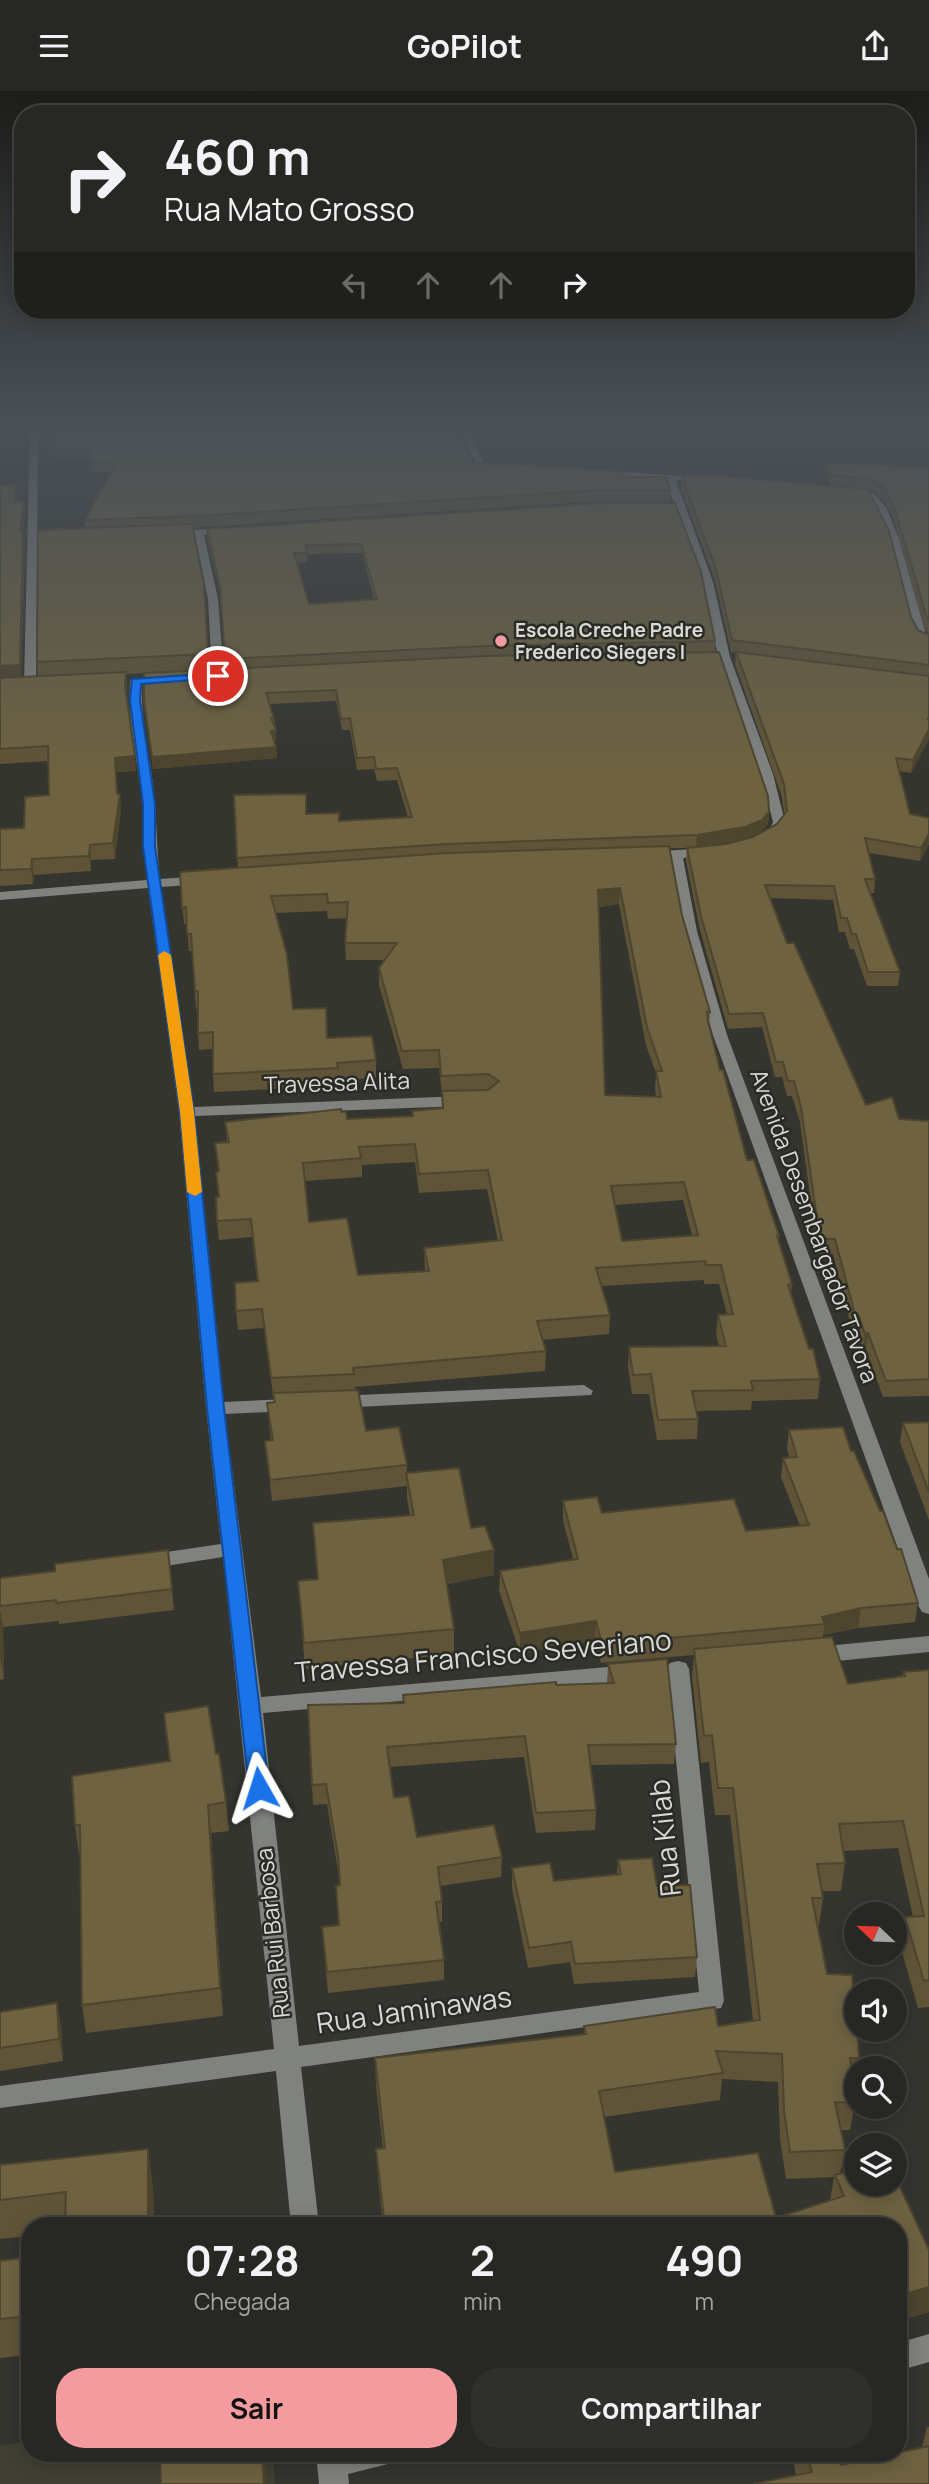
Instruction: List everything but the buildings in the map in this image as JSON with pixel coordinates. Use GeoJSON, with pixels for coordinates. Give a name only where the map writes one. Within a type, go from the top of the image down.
{"type":"FeatureCollection","features":[{"type":"Feature","properties":{"kind":"street"},"geometry":{"type":"LineString","coordinates":[[34,543],[25,685],[43,684]]}},
{"type":"Feature","properties":{"kind":"street"},"geometry":{"type":"LineString","coordinates":[[201,543],[213,599],[218,676]]}},
{"type":"Feature","properties":{"kind":"street"},"geometry":{"type":"LineString","coordinates":[[693,543],[708,582],[724,657],[767,774],[779,822],[773,835],[750,845]]}},
{"type":"Feature","properties":{"kind":"street"},"geometry":{"type":"LineString","coordinates":[[894,543],[917,628],[923,639],[929,642]]}},
{"type":"Feature","properties":{"kind":"street"},"geometry":{"type":"LineString","coordinates":[[711,657],[738,659]]}},
{"type":"Feature","properties":{"kind":"street"},"geometry":{"type":"LineString","coordinates":[[204,677],[231,675]]}},
{"type":"Feature","properties":{"kind":"street","name":"Rua Rui Barbosa"},"geometry":{"type":"LineString","coordinates":[[136,681],[135,700],[149,804],[149,847],[187,1112],[215,1408],[251,1706],[304,2217]]}},
{"type":"Feature","properties":{"kind":"street"},"geometry":{"type":"LineString","coordinates":[[638,856],[725,850]]}},
{"type":"Feature","properties":{"kind":"street","name":"Avenida Desembargador Tavora"},"geometry":{"type":"LineString","coordinates":[[676,855],[690,931],[720,1035],[929,1607]]}},
{"type":"Feature","properties":{"kind":"street"},"geometry":{"type":"LineString","coordinates":[[0,896],[210,880]]}},
{"type":"Feature","properties":{"kind":"street","name":"Travessa Alita"},"geometry":{"type":"LineString","coordinates":[[187,1112],[474,1100]]}},
{"type":"Feature","properties":{"kind":"street"},"geometry":{"type":"LineString","coordinates":[[215,1408],[584,1391]]}},
{"type":"Feature","properties":{"kind":"street"},"geometry":{"type":"LineString","coordinates":[[123,1565],[232,1549]]}},
{"type":"Feature","properties":{"kind":"street"},"geometry":{"type":"LineString","coordinates":[[797,1657],[929,1644]]}},
{"type":"Feature","properties":{"kind":"street","name":"Travessa Francisco Severiano"},"geometry":{"type":"LineString","coordinates":[[251,1706],[704,1666]]}},
{"type":"Feature","properties":{"kind":"street","name":"Rua Kilab"},"geometry":{"type":"LineString","coordinates":[[678,1669],[712,2001]]}},
{"type":"Feature","properties":{"kind":"street","name":"Rua Jaminawas"},"geometry":{"type":"LineString","coordinates":[[0,2097],[712,2001]]}},
{"type":"Feature","properties":{"kind":"street"},"geometry":{"type":"LineString","coordinates":[[907,2354],[929,2348]]}},
{"type":"Feature","properties":{"kind":"street"},"geometry":{"type":"LineString","coordinates":[[332,2467],[350,2462]]}},
{"type":"Feature","properties":{"kind":"shaded area"},"geometry":{"type":"Polygon","coordinates":[[[21,2442],[21,2462],[274,2462],[275,2484],[0,2484],[0,2446],[21,2442]]]}},
{"type":"Feature","properties":{"kind":"slow traffic"},"geometry":{"type":"LineString","coordinates":[[164,955],[187,1112],[195,1192]]}},
{"type":"Feature","properties":{"kind":"place","name":"Escola Creche Padre Frederico Siegers I"},"geometry":{"type":"Point","coordinates":[501,641]}},
{"type":"Feature","properties":{"kind":"route"},"geometry":{"type":"LineString","coordinates":[[218,676],[136,681],[135,700],[149,804],[149,847],[187,1112],[215,1408],[259,1788]]}}]}
